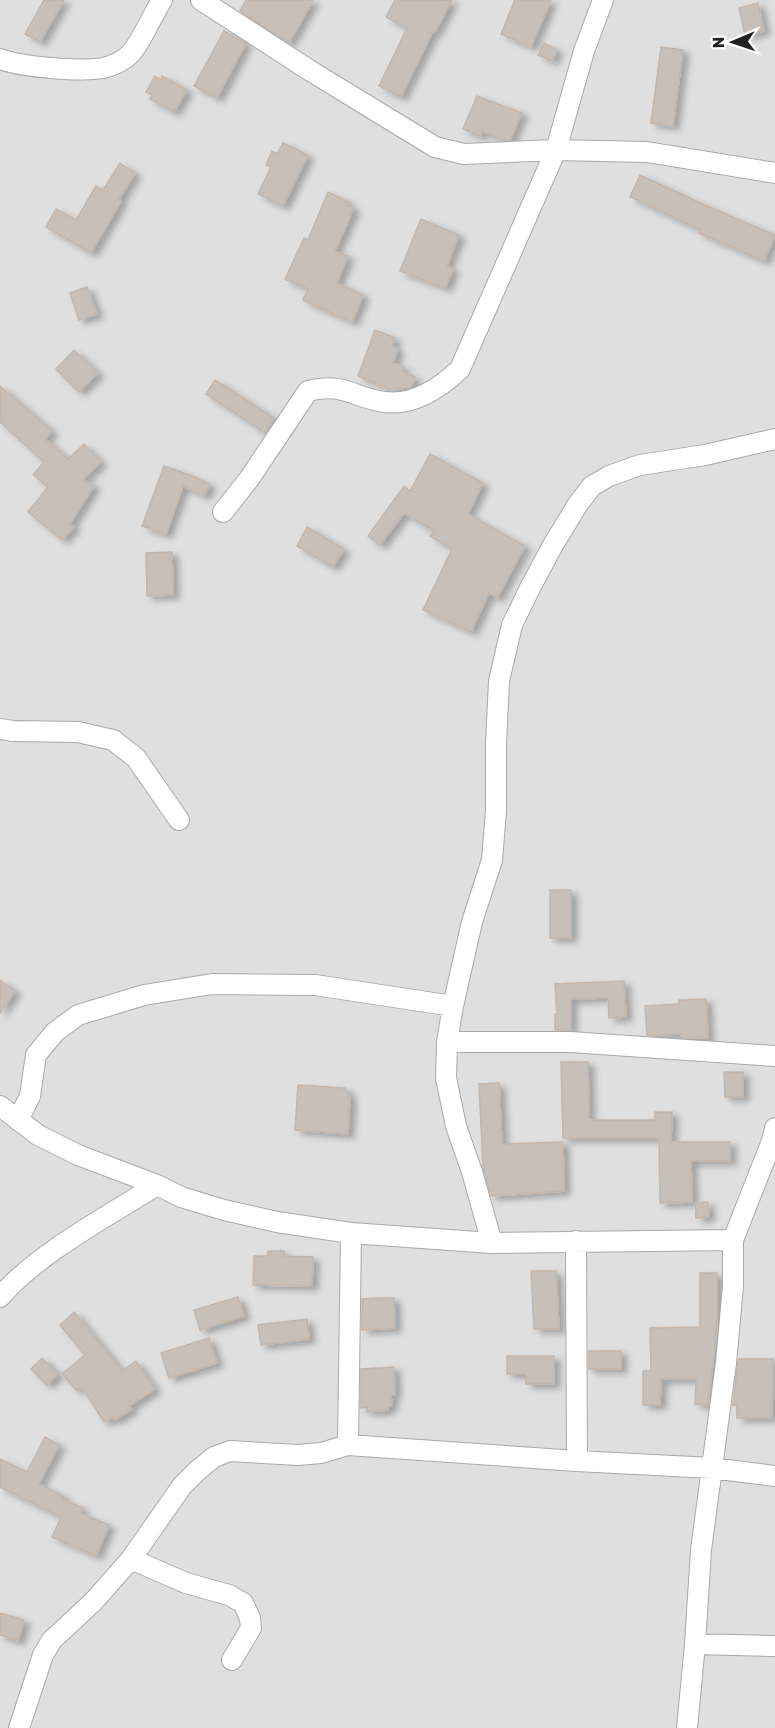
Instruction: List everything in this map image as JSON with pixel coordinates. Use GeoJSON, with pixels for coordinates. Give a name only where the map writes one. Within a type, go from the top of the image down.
{"type":"FeatureCollection","features":[{"type":"Feature","properties":{"kind":"street"},"geometry":{"type":"LineString","coordinates":[[0,59],[14,65],[60,68],[101,69],[118,64],[130,55],[162,0]]}},
{"type":"Feature","properties":{"kind":"street"},"geometry":{"type":"LineString","coordinates":[[201,0],[309,70],[435,147],[464,154],[556,150],[647,152],[775,173]]}},
{"type":"Feature","properties":{"kind":"street"},"geometry":{"type":"LineString","coordinates":[[224,512],[308,391],[335,387],[384,402],[402,403],[444,385],[460,369],[556,150],[584,51],[603,0]]}},
{"type":"Feature","properties":{"kind":"street"},"geometry":{"type":"LineString","coordinates":[[492,1243],[456,1126],[446,1078],[447,1042],[472,922],[492,860],[496,811],[496,743],[500,681],[512,625],[553,545],[592,486],[609,476],[640,465],[705,455],[775,439]]}},
{"type":"Feature","properties":{"kind":"street"},"geometry":{"type":"LineString","coordinates":[[0,729],[78,732],[113,740],[136,758],[179,820]]}},
{"type":"Feature","properties":{"kind":"street"},"geometry":{"type":"LineString","coordinates":[[18,1120],[30,1096],[36,1055],[55,1032],[78,1015],[144,995],[212,984],[315,985],[453,1005]]}},
{"type":"Feature","properties":{"kind":"street"},"geometry":{"type":"LineString","coordinates":[[447,1042],[570,1042],[775,1056]]}},
{"type":"Feature","properties":{"kind":"street"},"geometry":{"type":"LineString","coordinates":[[0,1106],[38,1134],[78,1155],[157,1185],[181,1197],[277,1222],[351,1233],[492,1243],[733,1239]]}},
{"type":"Feature","properties":{"kind":"street"},"geometry":{"type":"LineString","coordinates":[[687,1728],[701,1550],[729,1330],[733,1286],[733,1239],[774,1136]]}},
{"type":"Feature","properties":{"kind":"street"},"geometry":{"type":"LineString","coordinates":[[0,1297],[7,1288],[47,1256],[157,1185]]}},
{"type":"Feature","properties":{"kind":"street"},"geometry":{"type":"LineString","coordinates":[[348,1445],[351,1233]]}},
{"type":"Feature","properties":{"kind":"street"},"geometry":{"type":"LineString","coordinates":[[576,1241],[577,1461]]}},
{"type":"Feature","properties":{"kind":"street"},"geometry":{"type":"LineString","coordinates":[[19,1728],[43,1655],[52,1640],[93,1602],[131,1559],[182,1486],[214,1457],[230,1451],[298,1455],[321,1453],[348,1445],[712,1468],[775,1476]]}},
{"type":"Feature","properties":{"kind":"street"},"geometry":{"type":"LineString","coordinates":[[131,1559],[186,1583],[229,1595],[243,1604],[251,1628],[232,1660]]}},
{"type":"Feature","properties":{"kind":"street"},"geometry":{"type":"LineString","coordinates":[[695,1644],[775,1646]]}},
{"type":"Feature","properties":{"kind":"shaded area"},"geometry":{"type":"Polygon","coordinates":[[[0,0],[775,0],[775,1728],[0,1728],[0,0]]]}},
{"type":"Feature","properties":{"kind":"building"},"geometry":{"type":"Polygon","coordinates":[[[44,0],[64,0],[40,42],[25,34],[44,0]]]}},
{"type":"Feature","properties":{"kind":"building"},"geometry":{"type":"Polygon","coordinates":[[[246,0],[313,0],[289,43],[240,11],[246,0]]]}},
{"type":"Feature","properties":{"kind":"building"},"geometry":{"type":"Polygon","coordinates":[[[395,0],[452,0],[435,32],[433,31],[401,97],[379,86],[407,28],[386,17],[395,0]]]}},
{"type":"Feature","properties":{"kind":"building"},"geometry":{"type":"Polygon","coordinates":[[[515,0],[551,0],[531,47],[501,34],[515,0]]]}},
{"type":"Feature","properties":{"kind":"building"},"geometry":{"type":"Polygon","coordinates":[[[758,3],[764,31],[745,35],[739,8],[758,3]]]}},
{"type":"Feature","properties":{"kind":"building"},"geometry":{"type":"Polygon","coordinates":[[[224,31],[246,43],[217,98],[194,86],[224,31]]]}},
{"type":"Feature","properties":{"kind":"building"},"geometry":{"type":"Polygon","coordinates":[[[544,43],[557,50],[552,61],[538,55],[544,43]]]}},
{"type":"Feature","properties":{"kind":"building"},"geometry":{"type":"Polygon","coordinates":[[[661,47],[683,50],[673,126],[651,123],[661,47]]]}},
{"type":"Feature","properties":{"kind":"building"},"geometry":{"type":"Polygon","coordinates":[[[155,76],[161,80],[162,76],[187,90],[174,112],[150,99],[152,95],[146,92],[155,76]]]}},
{"type":"Feature","properties":{"kind":"building"},"geometry":{"type":"Polygon","coordinates":[[[477,96],[522,113],[510,140],[503,140],[482,131],[480,136],[463,129],[477,96]]]}},
{"type":"Feature","properties":{"kind":"building"},"geometry":{"type":"Polygon","coordinates":[[[283,143],[308,155],[283,206],[258,194],[271,167],[266,165],[272,151],[277,154],[283,143]]]}},
{"type":"Feature","properties":{"kind":"building"},"geometry":{"type":"Polygon","coordinates":[[[120,163],[135,173],[91,253],[46,227],[56,209],[76,220],[96,186],[103,190],[120,163]]]}},
{"type":"Feature","properties":{"kind":"building"},"geometry":{"type":"Polygon","coordinates":[[[640,175],[775,235],[764,261],[699,233],[700,230],[630,197],[640,175]]]}},
{"type":"Feature","properties":{"kind":"building"},"geometry":{"type":"Polygon","coordinates":[[[328,192],[349,202],[347,206],[354,208],[335,251],[348,256],[337,283],[363,295],[352,322],[303,300],[308,289],[285,279],[304,238],[308,240],[328,192]]]}},
{"type":"Feature","properties":{"kind":"building"},"geometry":{"type":"Polygon","coordinates":[[[421,219],[459,235],[447,266],[453,269],[445,288],[400,271],[421,219]]]}},
{"type":"Feature","properties":{"kind":"building"},"geometry":{"type":"Polygon","coordinates":[[[87,287],[97,314],[79,320],[70,293],[87,287]]]}},
{"type":"Feature","properties":{"kind":"building"},"geometry":{"type":"Polygon","coordinates":[[[375,330],[395,338],[392,346],[398,349],[393,363],[404,367],[402,372],[415,377],[411,387],[392,390],[358,376],[375,330]]]}},
{"type":"Feature","properties":{"kind":"building"},"geometry":{"type":"Polygon","coordinates":[[[74,350],[98,373],[79,392],[56,369],[74,350]]]}},
{"type":"Feature","properties":{"kind":"building"},"geometry":{"type":"Polygon","coordinates":[[[215,380],[274,418],[265,433],[206,394],[215,380]]]}},
{"type":"Feature","properties":{"kind":"building"},"geometry":{"type":"Polygon","coordinates":[[[0,386],[52,431],[45,439],[68,459],[84,444],[101,462],[83,479],[94,486],[70,524],[74,527],[62,540],[28,512],[48,487],[33,475],[44,462],[0,422],[0,386]]]}},
{"type":"Feature","properties":{"kind":"building"},"geometry":{"type":"Polygon","coordinates":[[[430,454],[483,483],[468,514],[525,546],[497,598],[489,593],[471,632],[423,610],[452,549],[430,536],[434,531],[404,513],[380,545],[368,536],[404,486],[410,491],[430,454]]]}},
{"type":"Feature","properties":{"kind":"building"},"geometry":{"type":"Polygon","coordinates":[[[164,466],[210,484],[204,496],[183,486],[166,534],[142,526],[164,466]]]}},
{"type":"Feature","properties":{"kind":"building"},"geometry":{"type":"Polygon","coordinates":[[[307,527],[344,549],[333,567],[297,546],[307,527]]]}},
{"type":"Feature","properties":{"kind":"building"},"geometry":{"type":"Polygon","coordinates":[[[172,552],[173,595],[147,596],[146,553],[172,552]]]}},
{"type":"Feature","properties":{"kind":"building"},"geometry":{"type":"Polygon","coordinates":[[[550,890],[571,890],[571,938],[550,938],[550,890]]]}},
{"type":"Feature","properties":{"kind":"building"},"geometry":{"type":"Polygon","coordinates":[[[0,980],[15,991],[0,1013],[0,980]]]}},
{"type":"Feature","properties":{"kind":"building"},"geometry":{"type":"Polygon","coordinates":[[[624,981],[626,1017],[609,1018],[608,998],[571,999],[571,1030],[555,1030],[555,1014],[557,1014],[555,984],[624,981]]]}},
{"type":"Feature","properties":{"kind":"building"},"geometry":{"type":"Polygon","coordinates":[[[706,999],[708,1038],[681,1038],[681,1034],[647,1035],[645,1006],[679,1004],[679,1000],[706,999]]]}},
{"type":"Feature","properties":{"kind":"building"},"geometry":{"type":"Polygon","coordinates":[[[561,1062],[588,1062],[589,1120],[655,1120],[655,1112],[672,1112],[671,1142],[730,1142],[730,1161],[691,1161],[692,1202],[660,1203],[659,1138],[563,1138],[561,1062]]]}},
{"type":"Feature","properties":{"kind":"building"},"geometry":{"type":"Polygon","coordinates":[[[724,1072],[743,1072],[743,1097],[725,1097],[724,1072]]]}},
{"type":"Feature","properties":{"kind":"building"},"geometry":{"type":"Polygon","coordinates":[[[499,1083],[502,1144],[563,1142],[564,1191],[491,1196],[483,1167],[479,1084],[499,1083]]]}},
{"type":"Feature","properties":{"kind":"building"},"geometry":{"type":"Polygon","coordinates":[[[298,1085],[345,1088],[350,1098],[348,1134],[295,1130],[298,1085]]]}},
{"type":"Feature","properties":{"kind":"building"},"geometry":{"type":"Polygon","coordinates":[[[708,1202],[709,1217],[696,1218],[695,1203],[708,1202]]]}},
{"type":"Feature","properties":{"kind":"building"},"geometry":{"type":"Polygon","coordinates":[[[268,1251],[284,1251],[284,1256],[313,1257],[312,1286],[253,1285],[254,1256],[267,1256],[268,1251]]]}},
{"type":"Feature","properties":{"kind":"building"},"geometry":{"type":"Polygon","coordinates":[[[531,1271],[556,1271],[559,1329],[534,1329],[531,1271]]]}},
{"type":"Feature","properties":{"kind":"building"},"geometry":{"type":"Polygon","coordinates":[[[700,1273],[717,1273],[717,1327],[708,1405],[695,1404],[696,1379],[661,1379],[660,1405],[643,1405],[643,1371],[651,1371],[650,1328],[700,1327],[700,1273]]]}},
{"type":"Feature","properties":{"kind":"building"},"geometry":{"type":"Polygon","coordinates":[[[238,1297],[244,1316],[200,1330],[194,1310],[238,1297]]]}},
{"type":"Feature","properties":{"kind":"building"},"geometry":{"type":"Polygon","coordinates":[[[394,1298],[395,1328],[362,1330],[362,1299],[394,1298]]]}},
{"type":"Feature","properties":{"kind":"building"},"geometry":{"type":"Polygon","coordinates":[[[74,1312],[122,1371],[136,1361],[155,1389],[129,1406],[132,1409],[115,1420],[113,1417],[104,1422],[82,1387],[77,1391],[62,1374],[85,1355],[60,1325],[74,1312]]]}},
{"type":"Feature","properties":{"kind":"building"},"geometry":{"type":"Polygon","coordinates":[[[307,1319],[309,1339],[261,1345],[258,1325],[307,1319]]]}},
{"type":"Feature","properties":{"kind":"building"},"geometry":{"type":"Polygon","coordinates":[[[209,1338],[217,1363],[169,1378],[161,1353],[209,1338]]]}},
{"type":"Feature","properties":{"kind":"building"},"geometry":{"type":"Polygon","coordinates":[[[589,1351],[621,1351],[621,1369],[589,1369],[589,1351]]]}},
{"type":"Feature","properties":{"kind":"building"},"geometry":{"type":"Polygon","coordinates":[[[507,1356],[554,1356],[554,1384],[526,1384],[526,1374],[507,1374],[507,1356]]]}},
{"type":"Feature","properties":{"kind":"building"},"geometry":{"type":"Polygon","coordinates":[[[42,1358],[58,1374],[47,1385],[31,1369],[42,1358]]]}},
{"type":"Feature","properties":{"kind":"building"},"geometry":{"type":"Polygon","coordinates":[[[738,1359],[773,1359],[772,1418],[737,1418],[737,1405],[733,1405],[738,1359]]]}},
{"type":"Feature","properties":{"kind":"building"},"geometry":{"type":"Polygon","coordinates":[[[394,1367],[395,1395],[391,1395],[392,1406],[388,1406],[388,1410],[367,1412],[367,1407],[361,1408],[361,1369],[394,1367]]]}},
{"type":"Feature","properties":{"kind":"building"},"geometry":{"type":"Polygon","coordinates":[[[45,1437],[59,1445],[39,1484],[64,1496],[62,1499],[83,1508],[80,1513],[109,1525],[96,1556],[52,1537],[61,1517],[0,1487],[0,1459],[27,1472],[45,1437]]]}},
{"type":"Feature","properties":{"kind":"building"},"geometry":{"type":"Polygon","coordinates":[[[0,1613],[24,1620],[18,1641],[0,1635],[0,1613]]]}}]}
